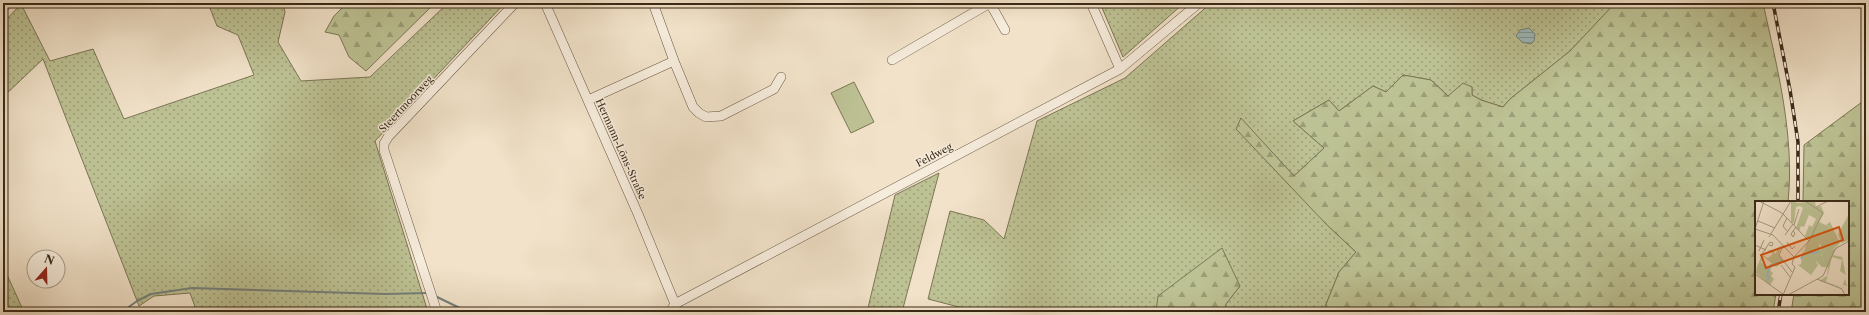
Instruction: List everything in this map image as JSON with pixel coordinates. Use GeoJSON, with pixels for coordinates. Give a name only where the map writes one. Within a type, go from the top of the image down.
{"type":"FeatureCollection","features":[{"type":"Feature","properties":{"kind":"street"},"geometry":{"type":"LineString","coordinates":[[3,8],[8,3]]}},
{"type":"Feature","properties":{"kind":"street","name":"Steertmoorweg"},"geometry":{"type":"LineString","coordinates":[[437,312],[384,150],[384,144],[388,137],[515,3]]}},
{"type":"Feature","properties":{"kind":"street","name":"Hermann-Löns-Straße"},"geometry":{"type":"LineString","coordinates":[[545,3],[588,100],[673,308]]}},
{"type":"Feature","properties":{"kind":"street"},"geometry":{"type":"LineString","coordinates":[[653,3],[674,61],[694,107],[699,113],[706,117],[721,116],[774,89],[781,77]]}},
{"type":"Feature","properties":{"kind":"street"},"geometry":{"type":"LineString","coordinates":[[892,60],[990,3],[1005,30]]}},
{"type":"Feature","properties":{"kind":"street"},"geometry":{"type":"LineString","coordinates":[[1091,3],[1120,69]]}},
{"type":"Feature","properties":{"kind":"street","name":"Feldweg"},"geometry":{"type":"LineString","coordinates":[[673,308],[1120,69],[1199,3]]}},
{"type":"Feature","properties":{"kind":"street"},"geometry":{"type":"LineString","coordinates":[[588,100],[674,61]]}},
{"type":"Feature","properties":{"kind":"green space"},"geometry":{"type":"Polygon","coordinates":[[[208,3],[283,3],[285,12],[278,42],[301,81],[370,77],[448,3],[505,3],[375,141],[428,312],[197,312],[190,293],[154,296],[139,306],[43,59],[3,97],[3,23],[21,4],[50,61],[93,49],[124,119],[254,75],[238,35],[217,26],[208,3]]]}},
{"type":"Feature","properties":{"kind":"green space"},"geometry":{"type":"Polygon","coordinates":[[[347,3],[435,3],[366,71],[349,57],[339,35],[325,32],[334,16],[347,3]]]}},
{"type":"Feature","properties":{"kind":"green space"},"geometry":{"type":"Polygon","coordinates":[[[1100,3],[1184,3],[1123,57],[1100,3]]]}},
{"type":"Feature","properties":{"kind":"green space"},"geometry":{"type":"Polygon","coordinates":[[[1211,3],[1615,4],[1570,51],[1510,99],[1503,107],[1481,100],[1472,95],[1472,87],[1448,96],[1431,80],[1403,75],[1386,92],[1373,86],[1339,111],[1329,100],[1293,121],[1324,148],[1294,176],[1240,118],[1326,224],[1356,252],[1339,272],[1323,312],[1224,312],[1226,304],[1240,286],[1159,296],[1156,312],[978,312],[928,299],[950,211],[984,220],[1004,239],[1037,121],[1125,78],[1211,3]]]}},
{"type":"Feature","properties":{"kind":"green space"},"geometry":{"type":"Polygon","coordinates":[[[1615,3],[1763,3],[1779,77],[1787,127],[1790,177],[1788,201],[1755,201],[1755,295],[1776,295],[1773,312],[1323,312],[1339,272],[1356,252],[1326,224],[1236,129],[1241,118],[1294,176],[1324,148],[1293,121],[1329,100],[1339,111],[1373,86],[1386,92],[1403,75],[1431,80],[1448,96],[1463,83],[1472,87],[1472,95],[1481,100],[1503,107],[1510,99],[1570,51],[1615,3]]]}},
{"type":"Feature","properties":{"kind":"green space"},"geometry":{"type":"Polygon","coordinates":[[[854,82],[874,122],[851,133],[831,93],[854,82]]]}},
{"type":"Feature","properties":{"kind":"green space"},"geometry":{"type":"Polygon","coordinates":[[[1866,99],[1866,312],[1791,312],[1794,295],[1849,295],[1849,201],[1803,201],[1804,145],[1866,99]]]}},
{"type":"Feature","properties":{"kind":"green space"},"geometry":{"type":"Polygon","coordinates":[[[939,173],[902,312],[867,312],[895,195],[939,173]]]}},
{"type":"Feature","properties":{"kind":"green space"},"geometry":{"type":"Polygon","coordinates":[[[1222,248],[1240,286],[1226,304],[1224,312],[1156,312],[1158,296],[1222,248]]]}},
{"type":"Feature","properties":{"kind":"green space"},"geometry":{"type":"Polygon","coordinates":[[[3,266],[24,312],[3,312],[3,266]]]}},
{"type":"Feature","properties":{"kind":"water"},"geometry":{"type":"Polygon","coordinates":[[[1529,28],[1535,34],[1534,41],[1531,44],[1522,42],[1516,36],[1520,30],[1529,28]]]}},
{"type":"Feature","properties":{"kind":"waterway"},"geometry":{"type":"LineString","coordinates":[[122,312],[137,301],[151,294],[192,288],[385,294],[427,293]]}},
{"type":"Feature","properties":{"kind":"waterway"},"geometry":{"type":"LineString","coordinates":[[435,296],[468,312]]}},
{"type":"Feature","properties":{"kind":"waterway"},"geometry":{"type":"LineString","coordinates":[[909,312],[915,312]]}},
{"type":"Feature","properties":{"kind":"railway"},"geometry":{"type":"LineString","coordinates":[[1773,3],[1790,90],[1798,142],[1798,201]]}},
{"type":"Feature","properties":{"kind":"railway"},"geometry":{"type":"LineString","coordinates":[[1778,312],[1781,295]]}}]}
